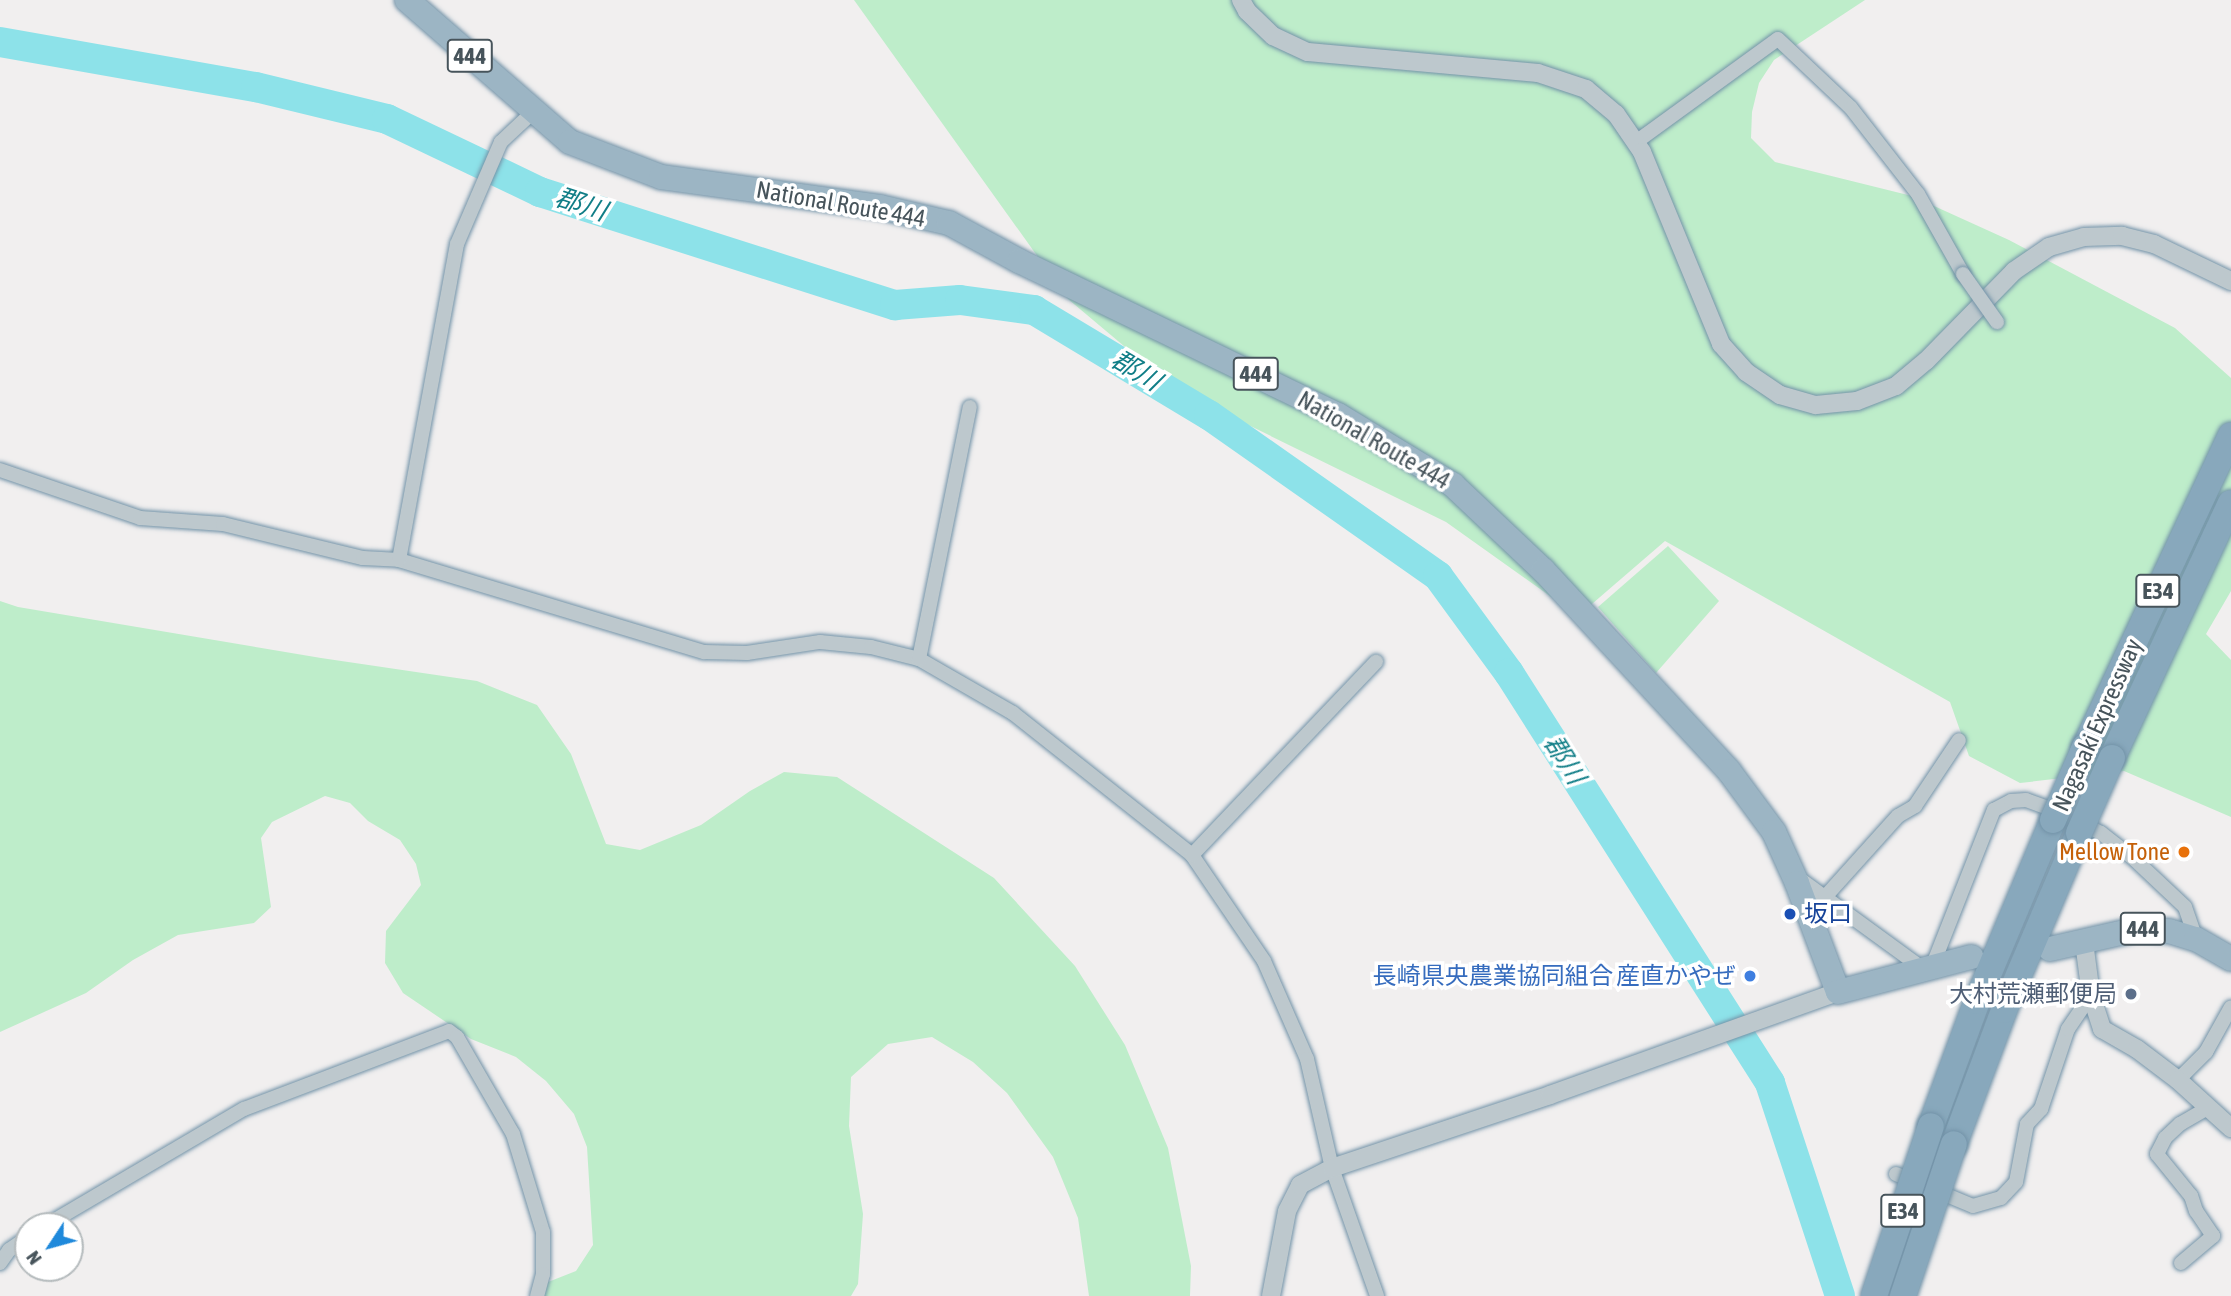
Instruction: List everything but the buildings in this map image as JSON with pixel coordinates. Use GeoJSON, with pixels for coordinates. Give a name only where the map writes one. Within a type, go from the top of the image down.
{"type":"FeatureCollection","features":[{"type":"Feature","properties":{"kind":"highway","name":"National Route 444"},"geometry":{"type":"LineString","coordinates":[[407,0],[570,142],[661,177],[880,207],[949,223],[1020,261],[1338,415],[1453,485],[1543,570],[1729,771],[1774,832],[1838,992]]}},
{"type":"Feature","properties":{"kind":"highway","name":"Nagasaki Expressway"},"geometry":{"type":"LineString","coordinates":[[1874,1296],[1931,1126],[1977,1001],[2085,747],[2231,435]]}},
{"type":"Feature","properties":{"kind":"highway","name":"Nagasaki Expressway"},"geometry":{"type":"LineString","coordinates":[[1903,1296],[1954,1144],[2004,1010],[2112,758],[2231,503]]}},
{"type":"Feature","properties":{"kind":"highway","name":"444"},"geometry":{"type":"LineString","coordinates":[[2050,949],[2138,929],[2169,931],[2196,939],[2231,959]]}},
{"type":"Feature","properties":{"kind":"highway"},"geometry":{"type":"LineString","coordinates":[[1838,992],[1971,957]]}},
{"type":"Feature","properties":{"kind":"street"},"geometry":{"type":"LineString","coordinates":[[1241,0],[1247,11],[1273,36],[1308,52],[1538,73],[1586,89],[1616,114],[1636,142],[1660,190],[1689,273],[1721,344],[1746,372],[1780,395],[1816,405],[1857,401],[1896,386],[1926,361],[2014,271],[2049,247],[2084,237],[2122,236],[2154,244],[2231,281]]}},
{"type":"Feature","properties":{"kind":"street"},"geometry":{"type":"LineString","coordinates":[[1636,142],[1778,39],[1851,108],[1918,194],[1963,274],[1997,322]]}},
{"type":"Feature","properties":{"kind":"street"},"geometry":{"type":"LineString","coordinates":[[399,560],[457,244],[501,142],[533,111]]}},
{"type":"Feature","properties":{"kind":"street"},"geometry":{"type":"LineString","coordinates":[[919,659],[970,407]]}},
{"type":"Feature","properties":{"kind":"street"},"geometry":{"type":"LineString","coordinates":[[0,470],[140,518],[223,524],[363,558],[399,560],[704,652],[747,653],[820,642],[871,647],[919,659],[1013,713],[1192,855],[1264,961],[1307,1059],[1332,1168],[1377,1296]]}},
{"type":"Feature","properties":{"kind":"street"},"geometry":{"type":"LineString","coordinates":[[1192,855],[1376,662]]}},
{"type":"Feature","properties":{"kind":"street"},"geometry":{"type":"LineString","coordinates":[[1825,897],[1898,816],[1915,806],[1959,740]]}},
{"type":"Feature","properties":{"kind":"street"},"geometry":{"type":"LineString","coordinates":[[1793,874],[1928,968],[1994,810],[2011,801],[2042,803],[2101,833],[2185,907],[2196,939]]}},
{"type":"Feature","properties":{"kind":"street"},"geometry":{"type":"LineString","coordinates":[[2084,942],[2091,995],[2102,1029],[2137,1049],[2178,1080],[2231,1128]]}},
{"type":"Feature","properties":{"kind":"street"},"geometry":{"type":"LineString","coordinates":[[1271,1296],[1287,1211],[1300,1185],[1332,1168],[1550,1095],[1838,992]]}},
{"type":"Feature","properties":{"kind":"street"},"geometry":{"type":"LineString","coordinates":[[1896,1174],[1973,1206],[2000,1198],[2016,1182],[2028,1124],[2041,1109],[2068,1029],[2091,995]]}},
{"type":"Feature","properties":{"kind":"street"},"geometry":{"type":"LineString","coordinates":[[2178,1080],[2206,1052],[2231,1007]]}},
{"type":"Feature","properties":{"kind":"street"},"geometry":{"type":"LineString","coordinates":[[69,1212],[244,1109],[449,1031],[457,1037],[513,1134],[542,1232],[543,1274],[537,1296]]}},
{"type":"Feature","properties":{"kind":"street"},"geometry":{"type":"LineString","coordinates":[[2181,1263],[2213,1236],[2196,1211],[2191,1196],[2157,1154],[2165,1138],[2180,1124],[2209,1107]]}},
{"type":"Feature","properties":{"kind":"street"},"geometry":{"type":"LineString","coordinates":[[0,1261],[14,1247]]}},
{"type":"Feature","properties":{"kind":"green space"},"geometry":{"type":"Polygon","coordinates":[[[854,0],[1865,0],[1774,60],[1759,83],[1752,112],[1751,138],[1775,162],[1912,196],[2009,240],[2175,328],[2231,378],[2231,591],[2206,634],[2231,660],[2231,817],[2124,771],[2020,783],[1969,756],[1950,702],[1665,541],[1578,616],[1446,522],[1230,416],[1137,357],[1068,299],[854,0]]]}},
{"type":"Feature","properties":{"kind":"green space"},"geometry":{"type":"Polygon","coordinates":[[[1668,546],[1719,601],[1656,673],[1598,607],[1668,546]]]}},
{"type":"Feature","properties":{"kind":"green space"},"geometry":{"type":"Polygon","coordinates":[[[0,601],[18,607],[321,658],[477,681],[537,705],[571,754],[606,844],[640,850],[701,825],[750,791],[784,772],[837,777],[994,878],[1075,966],[1125,1045],[1168,1148],[1191,1266],[1190,1296],[1089,1296],[1078,1218],[1053,1157],[1007,1093],[973,1062],[932,1037],[888,1044],[851,1077],[849,1126],[863,1214],[858,1284],[851,1296],[533,1296],[543,1284],[576,1271],[593,1245],[587,1147],[574,1114],[546,1081],[516,1057],[471,1039],[403,993],[385,963],[386,931],[421,885],[416,864],[400,840],[368,821],[350,803],[325,796],[272,822],[261,838],[271,907],[254,923],[178,935],[133,960],[86,993],[0,1032],[0,601]]]}},
{"type":"Feature","properties":{"kind":"waterway","name":"郡川"},"geometry":{"type":"LineString","coordinates":[[0,42],[256,87],[387,119],[540,192],[895,305],[960,300],[1034,310],[1209,415],[1438,576],[1509,673],[1770,1083],[1840,1296]]}},
{"type":"Feature","properties":{"kind":"place","name":"Mellow Tone"},"geometry":{"type":"Point","coordinates":[2184,852]}},
{"type":"Feature","properties":{"kind":"place","name":"坂口"},"geometry":{"type":"Point","coordinates":[1790,914]}},
{"type":"Feature","properties":{"kind":"place","name":"長崎県央農業協同組合 産直かやぜ"},"geometry":{"type":"Point","coordinates":[1750,976]}},
{"type":"Feature","properties":{"kind":"place","name":"大村荒瀬郵便局"},"geometry":{"type":"Point","coordinates":[2131,994]}}]}
